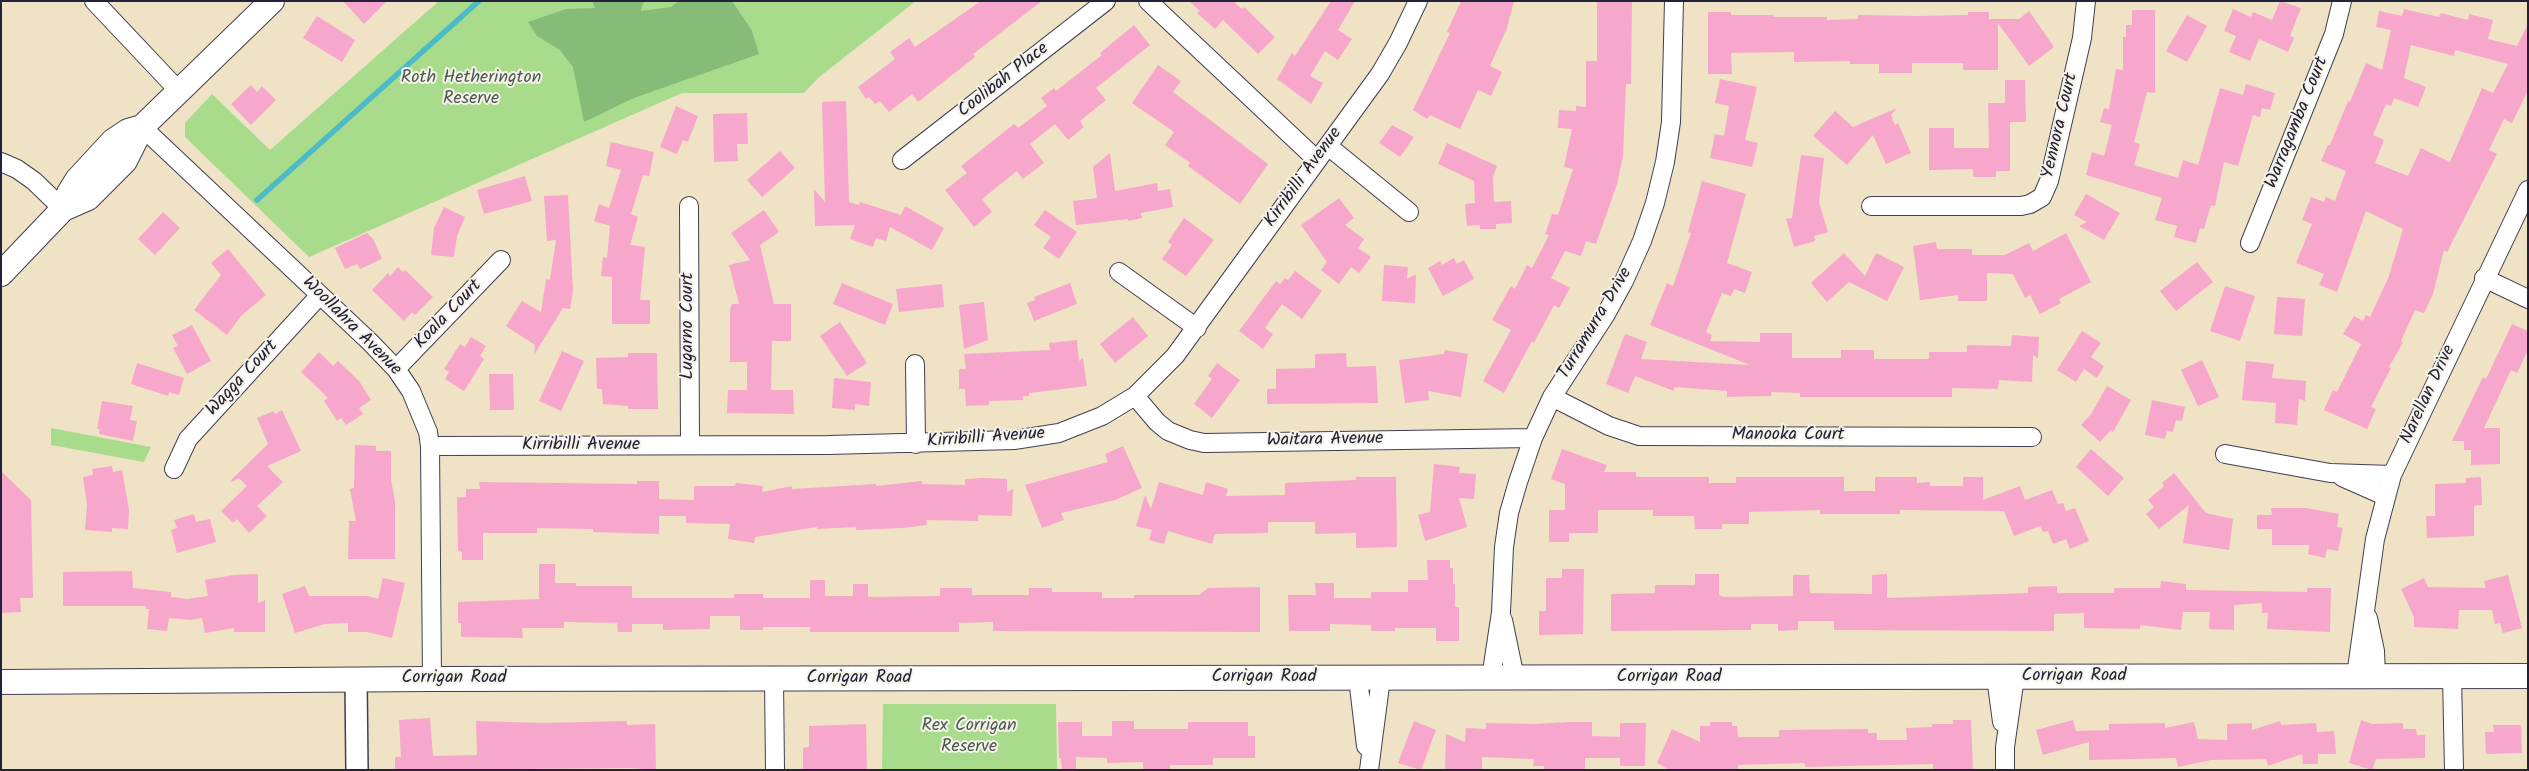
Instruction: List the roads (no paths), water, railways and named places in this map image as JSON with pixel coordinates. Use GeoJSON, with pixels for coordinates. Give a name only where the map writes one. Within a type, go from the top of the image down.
{"type":"FeatureCollection","features":[{"type":"Feature","properties":{"kind":"main road"},"geometry":{"type":"LineString","coordinates":[[1,274],[63,209],[69,193],[77,180],[113,141],[128,131],[142,127],[178,90],[272,1]]}},
{"type":"Feature","properties":{"kind":"main road","name":"Corrigan Road"},"geometry":{"type":"LineString","coordinates":[[1,682],[432,679],[2528,676]]}},
{"type":"Feature","properties":{"kind":"street"},"geometry":{"type":"LineString","coordinates":[[94,1],[178,90]]}},
{"type":"Feature","properties":{"kind":"street","name":"Coolibah Place"},"geometry":{"type":"LineString","coordinates":[[902,160],[1106,1]]}},
{"type":"Feature","properties":{"kind":"street"},"geometry":{"type":"LineString","coordinates":[[1148,1],[1317,160]]}},
{"type":"Feature","properties":{"kind":"street","name":"Kirribilli Avenue"},"geometry":{"type":"LineString","coordinates":[[430,446],[916,444],[1014,440],[1051,434],[1102,416],[1135,396],[1159,374],[1197,328],[1380,74],[1398,43],[1418,1]]}},
{"type":"Feature","properties":{"kind":"street","name":"Turramurra Drive"},"geometry":{"type":"LineString","coordinates":[[1491,678],[1501,612],[1502,573],[1509,513],[1533,438],[1552,397],[1606,314],[1624,281],[1642,241],[1655,204],[1665,162],[1671,122],[1674,1]]}},
{"type":"Feature","properties":{"kind":"street","name":"Yennora Court"},"geometry":{"type":"LineString","coordinates":[[1871,206],[2021,206],[2030,204],[2042,197],[2049,181],[2082,38],[2086,1]]}},
{"type":"Feature","properties":{"kind":"street","name":"Warragamba Court"},"geometry":{"type":"LineString","coordinates":[[2250,243],[2334,34],[2342,1]]}},
{"type":"Feature","properties":{"kind":"street","name":"Woollahra Avenue"},"geometry":{"type":"LineString","coordinates":[[142,127],[396,369],[421,411],[428,432],[430,446],[432,679]]}},
{"type":"Feature","properties":{"kind":"street"},"geometry":{"type":"LineString","coordinates":[[1328,146],[1409,212]]}},
{"type":"Feature","properties":{"kind":"street"},"geometry":{"type":"LineString","coordinates":[[1,162],[17,169],[34,181],[63,209]]}},
{"type":"Feature","properties":{"kind":"street","name":"Narellan Drive"},"geometry":{"type":"LineString","coordinates":[[2366,676],[2358,651],[2366,611],[2369,575],[2385,496],[2392,475],[2484,278],[2528,190]]}},
{"type":"Feature","properties":{"kind":"street","name":"Lugarno Court"},"geometry":{"type":"LineString","coordinates":[[689,206],[690,445]]}},
{"type":"Feature","properties":{"kind":"street","name":"Koala Court"},"geometry":{"type":"LineString","coordinates":[[396,369],[501,260]]}},
{"type":"Feature","properties":{"kind":"street"},"geometry":{"type":"LineString","coordinates":[[1119,272],[1197,328]]}},
{"type":"Feature","properties":{"kind":"street"},"geometry":{"type":"LineString","coordinates":[[2484,278],[2528,299]]}},
{"type":"Feature","properties":{"kind":"street","name":"Wagga Court"},"geometry":{"type":"LineString","coordinates":[[174,469],[188,439],[320,295]]}},
{"type":"Feature","properties":{"kind":"street"},"geometry":{"type":"LineString","coordinates":[[915,364],[916,444]]}},
{"type":"Feature","properties":{"kind":"street","name":"Waitara Avenue"},"geometry":{"type":"LineString","coordinates":[[1135,396],[1157,422],[1168,431],[1184,438],[1204,443],[1533,438]]}},
{"type":"Feature","properties":{"kind":"street","name":"Manooka Court"},"geometry":{"type":"LineString","coordinates":[[1552,397],[1609,426],[1639,436],[2032,437]]}},
{"type":"Feature","properties":{"kind":"street"},"geometry":{"type":"LineString","coordinates":[[2225,454],[2330,473],[2392,475]]}},
{"type":"Feature","properties":{"kind":"street"},"geometry":{"type":"LineString","coordinates":[[2330,473],[2385,496]]}},
{"type":"Feature","properties":{"kind":"street","name":"Turramurra Drive"},"geometry":{"type":"LineString","coordinates":[[1501,612],[1515,678]]}},
{"type":"Feature","properties":{"kind":"street"},"geometry":{"type":"LineString","coordinates":[[2452,676],[2454,770]]}},
{"type":"Feature","properties":{"kind":"street"},"geometry":{"type":"LineString","coordinates":[[2005,770],[2006,677]]}},
{"type":"Feature","properties":{"kind":"street"},"geometry":{"type":"LineString","coordinates":[[1369,769],[1370,678]]}},
{"type":"Feature","properties":{"kind":"street"},"geometry":{"type":"LineString","coordinates":[[774,679],[775,770]]}},
{"type":"Feature","properties":{"kind":"street"},"geometry":{"type":"LineString","coordinates":[[356,680],[357,770]]}},
{"type":"Feature","properties":{"kind":"waterway"},"geometry":{"type":"LineString","coordinates":[[257,200],[479,1]]}},
{"type":"Feature","properties":{"kind":"park label","name":"Roth Hetherington Reserve"},"geometry":{"type":"Point","coordinates":[471,89]}},
{"type":"Feature","properties":{"kind":"park label","name":"Rex Corrigan Reserve"},"geometry":{"type":"Point","coordinates":[969,738]}}]}
